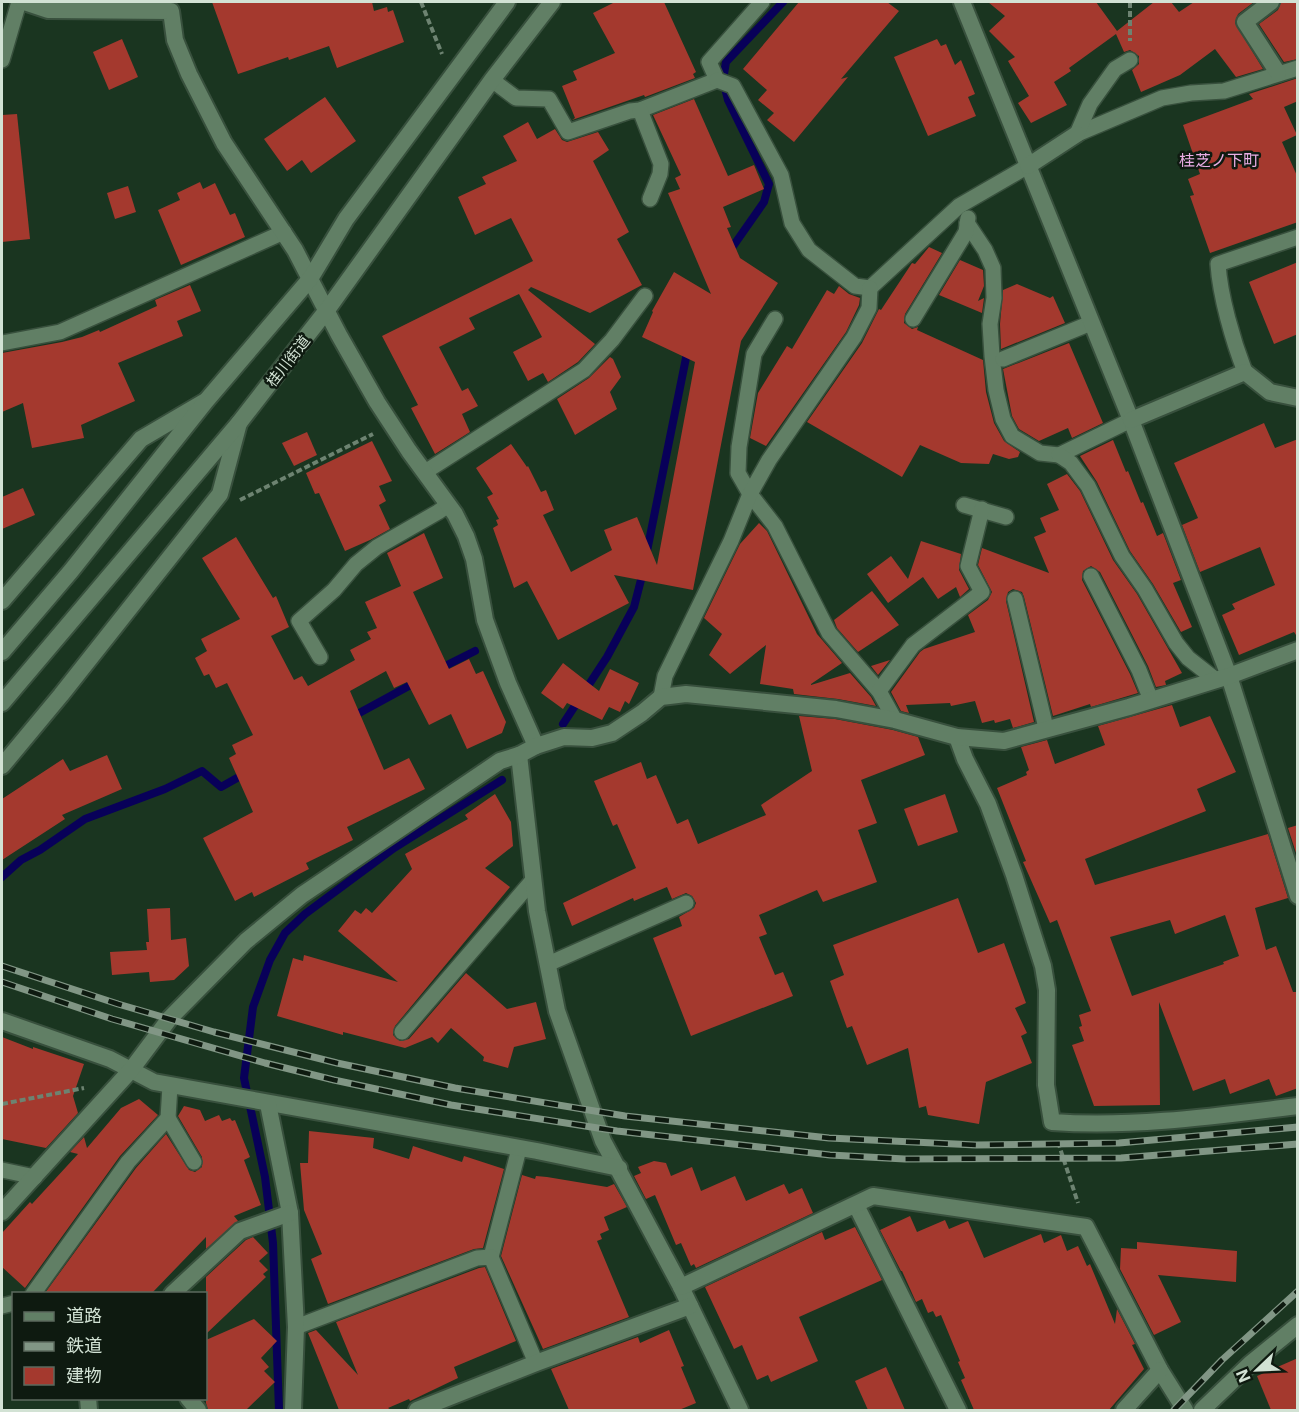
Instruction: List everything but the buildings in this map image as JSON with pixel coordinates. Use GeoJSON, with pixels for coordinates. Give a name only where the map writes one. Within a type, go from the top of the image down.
{"type":"FeatureCollection","features":[{"type":"Feature","properties":{"kind":"street"},"geometry":{"type":"LineString","coordinates":[[24,2],[48,10],[172,6],[178,49],[219,133],[284,232],[377,402],[455,514],[466,536],[474,559],[485,620],[508,683],[536,746]]}},
{"type":"Feature","properties":{"kind":"street"},"geometry":{"type":"LineString","coordinates":[[2,652],[71,571],[206,401],[310,279],[346,219],[507,2]]}},
{"type":"Feature","properties":{"kind":"street","name":"桂川街道"},"geometry":{"type":"LineString","coordinates":[[2,703],[239,423],[327,310],[492,80],[552,2]]}},
{"type":"Feature","properties":{"kind":"street"},"geometry":{"type":"LineString","coordinates":[[962,2],[1131,420],[1298,896]]}},
{"type":"Feature","properties":{"kind":"street"},"geometry":{"type":"LineString","coordinates":[[1271,2],[1245,22],[1278,73]]}},
{"type":"Feature","properties":{"kind":"street"},"geometry":{"type":"LineString","coordinates":[[1028,166],[1077,134]]}},
{"type":"Feature","properties":{"kind":"street"},"geometry":{"type":"LineString","coordinates":[[1131,420],[1245,372],[1270,392],[1298,398]]}},
{"type":"Feature","properties":{"kind":"street"},"geometry":{"type":"LineString","coordinates":[[2,601],[141,439],[206,401]]}},
{"type":"Feature","properties":{"kind":"street"},"geometry":{"type":"LineString","coordinates":[[2,766],[220,494],[239,423]]}},
{"type":"Feature","properties":{"kind":"street"},"geometry":{"type":"LineString","coordinates":[[2,1212],[131,1070],[170,1018],[246,941],[302,895],[500,761],[564,737],[592,738],[612,733],[661,697],[686,694],[836,709],[895,720],[957,737],[1004,741],[1151,700],[1222,678],[1298,650]]}},
{"type":"Feature","properties":{"kind":"street"},"geometry":{"type":"LineString","coordinates":[[957,737],[965,759],[988,804],[1043,966],[1047,990],[1046,1085],[1052,1122],[1086,1124],[1216,1116],[1298,1106]]}},
{"type":"Feature","properties":{"kind":"street"},"geometry":{"type":"LineString","coordinates":[[519,755],[537,911],[557,1011],[603,1141],[681,1287],[740,1410]]}},
{"type":"Feature","properties":{"kind":"street"},"geometry":{"type":"LineString","coordinates":[[2,1021],[110,1059],[154,1082],[170,1086],[619,1168]]}},
{"type":"Feature","properties":{"kind":"street"},"geometry":{"type":"LineString","coordinates":[[254,1101],[284,1215],[296,1327],[293,1410]]}},
{"type":"Feature","properties":{"kind":"street"},"geometry":{"type":"LineString","coordinates":[[681,1287],[873,1196],[1086,1227],[1160,1370],[1185,1410]]}},
{"type":"Feature","properties":{"kind":"street"},"geometry":{"type":"LineString","coordinates":[[856,1205],[958,1410]]}},
{"type":"Feature","properties":{"kind":"street"},"geometry":{"type":"LineString","coordinates":[[173,1292],[240,1232],[284,1215]]}},
{"type":"Feature","properties":{"kind":"street"},"geometry":{"type":"LineString","coordinates":[[417,1410],[536,1362],[690,1306]]}},
{"type":"Feature","properties":{"kind":"street"},"geometry":{"type":"LineString","coordinates":[[1202,1410],[1250,1364],[1298,1325]]}},
{"type":"Feature","properties":{"kind":"street"},"geometry":{"type":"LineString","coordinates":[[1124,1410],[1160,1370]]}},
{"type":"Feature","properties":{"kind":"lane"},"geometry":{"type":"LineString","coordinates":[[2,60],[19,2]]}},
{"type":"Feature","properties":{"kind":"lane"},"geometry":{"type":"LineString","coordinates":[[717,80],[709,62],[762,2]]}},
{"type":"Feature","properties":{"kind":"lane"},"geometry":{"type":"LineString","coordinates":[[1077,134],[1090,104],[1115,69],[1130,60]]}},
{"type":"Feature","properties":{"kind":"lane"},"geometry":{"type":"LineString","coordinates":[[1077,134],[1162,98],[1224,91],[1298,68]]}},
{"type":"Feature","properties":{"kind":"lane"},"geometry":{"type":"LineString","coordinates":[[492,80],[516,98],[549,99],[568,132],[630,111],[640,110],[717,80],[733,86],[781,175],[792,224],[809,250],[855,286],[870,288]]}},
{"type":"Feature","properties":{"kind":"lane"},"geometry":{"type":"LineString","coordinates":[[640,110],[661,164],[660,174],[650,199]]}},
{"type":"Feature","properties":{"kind":"lane"},"geometry":{"type":"LineString","coordinates":[[661,697],[665,676],[731,541],[750,494],[769,460],[854,337],[869,308],[870,288],[959,206],[1028,166]]}},
{"type":"Feature","properties":{"kind":"lane"},"geometry":{"type":"LineString","coordinates":[[913,319],[966,232],[971,200]]}},
{"type":"Feature","properties":{"kind":"lane"},"geometry":{"type":"LineString","coordinates":[[968,223],[993,268],[994,298],[990,324],[996,390],[1003,419],[1012,436],[1040,453],[1059,455],[1071,463],[1088,486],[1122,556],[1145,589],[1176,643],[1188,658],[1222,678]]}},
{"type":"Feature","properties":{"kind":"lane"},"geometry":{"type":"LineString","coordinates":[[2,342],[60,332],[284,232]]}},
{"type":"Feature","properties":{"kind":"lane"},"geometry":{"type":"LineString","coordinates":[[1245,372],[1219,277],[1218,264],[1298,237]]}},
{"type":"Feature","properties":{"kind":"lane"},"geometry":{"type":"LineString","coordinates":[[425,472],[584,369],[612,340],[645,296]]}},
{"type":"Feature","properties":{"kind":"lane"},"geometry":{"type":"LineString","coordinates":[[775,319],[754,354],[739,447],[738,473],[750,494],[775,526],[829,633],[879,691],[895,720]]}},
{"type":"Feature","properties":{"kind":"lane"},"geometry":{"type":"LineString","coordinates":[[1003,359],[1091,323]]}},
{"type":"Feature","properties":{"kind":"lane"},"geometry":{"type":"LineString","coordinates":[[1059,455],[1131,420]]}},
{"type":"Feature","properties":{"kind":"lane"},"geometry":{"type":"LineString","coordinates":[[320,657],[299,621],[334,590],[356,564],[377,547],[448,505]]}},
{"type":"Feature","properties":{"kind":"lane"},"geometry":{"type":"LineString","coordinates":[[964,505],[1006,517]]}},
{"type":"Feature","properties":{"kind":"lane"},"geometry":{"type":"LineString","coordinates":[[879,691],[913,645],[982,592],[968,566],[982,509]]}},
{"type":"Feature","properties":{"kind":"lane"},"geometry":{"type":"LineString","coordinates":[[1091,576],[1139,670],[1151,700]]}},
{"type":"Feature","properties":{"kind":"lane"},"geometry":{"type":"LineString","coordinates":[[1015,599],[1046,729]]}},
{"type":"Feature","properties":{"kind":"lane"},"geometry":{"type":"LineString","coordinates":[[402,1032],[533,880]]}},
{"type":"Feature","properties":{"kind":"lane"},"geometry":{"type":"LineString","coordinates":[[548,964],[686,903]]}},
{"type":"Feature","properties":{"kind":"lane"},"geometry":{"type":"LineString","coordinates":[[170,1086],[168,1118],[194,1162]]}},
{"type":"Feature","properties":{"kind":"lane"},"geometry":{"type":"LineString","coordinates":[[34,1292],[128,1161],[168,1118]]}},
{"type":"Feature","properties":{"kind":"lane"},"geometry":{"type":"LineString","coordinates":[[519,1149],[491,1257],[536,1362]]}},
{"type":"Feature","properties":{"kind":"lane"},"geometry":{"type":"LineString","coordinates":[[2,1170],[35,1177]]}},
{"type":"Feature","properties":{"kind":"lane"},"geometry":{"type":"LineString","coordinates":[[296,1327],[477,1258],[491,1257]]}},
{"type":"Feature","properties":{"kind":"path"},"geometry":{"type":"LineString","coordinates":[[421,2],[442,56]]}},
{"type":"Feature","properties":{"kind":"path"},"geometry":{"type":"LineString","coordinates":[[1130,2],[1130,60]]}},
{"type":"Feature","properties":{"kind":"path"},"geometry":{"type":"LineString","coordinates":[[236,502],[392,425]]}},
{"type":"Feature","properties":{"kind":"path"},"geometry":{"type":"LineString","coordinates":[[2,1104],[85,1088],[108,1096]]}},
{"type":"Feature","properties":{"kind":"path"},"geometry":{"type":"LineString","coordinates":[[1063,1160],[1086,1227]]}},
{"type":"Feature","properties":{"kind":"waterway"},"geometry":{"type":"LineString","coordinates":[[729,252],[764,202],[769,184],[728,100],[723,80],[726,62],[783,2]]}},
{"type":"Feature","properties":{"kind":"waterway"},"geometry":{"type":"LineString","coordinates":[[646,556],[688,348]]}},
{"type":"Feature","properties":{"kind":"waterway"},"geometry":{"type":"LineString","coordinates":[[563,724],[607,657],[634,607],[643,572]]}},
{"type":"Feature","properties":{"kind":"waterway"},"geometry":{"type":"LineString","coordinates":[[439,669],[475,651]]}},
{"type":"Feature","properties":{"kind":"waterway"},"geometry":{"type":"LineString","coordinates":[[350,718],[418,681]]}},
{"type":"Feature","properties":{"kind":"waterway"},"geometry":{"type":"LineString","coordinates":[[2,877],[21,860],[40,850],[85,819],[165,789],[202,771],[221,787],[246,773]]}},
{"type":"Feature","properties":{"kind":"waterway"},"geometry":{"type":"LineString","coordinates":[[279,1410],[273,1243],[265,1177],[244,1078],[253,1007],[270,960],[285,933],[305,914],[394,848],[502,780]]}},
{"type":"Feature","properties":{"kind":"railway"},"geometry":{"type":"LineString","coordinates":[[2,966],[118,1004],[214,1032],[337,1063],[455,1088],[625,1116],[829,1138],[976,1145],[1119,1143],[1298,1127]]}},
{"type":"Feature","properties":{"kind":"railway"},"geometry":{"type":"LineString","coordinates":[[2,982],[112,1019],[265,1063],[334,1080],[451,1105],[617,1131],[830,1155],[905,1159],[1121,1158],[1298,1144]]}},
{"type":"Feature","properties":{"kind":"railway"},"geometry":{"type":"LineString","coordinates":[[1174,1410],[1222,1360],[1298,1291]]}},
{"type":"Feature","properties":{"kind":"district","name":"桂芝ノ下町"},"geometry":{"type":"Point","coordinates":[1219,160]}}]}
